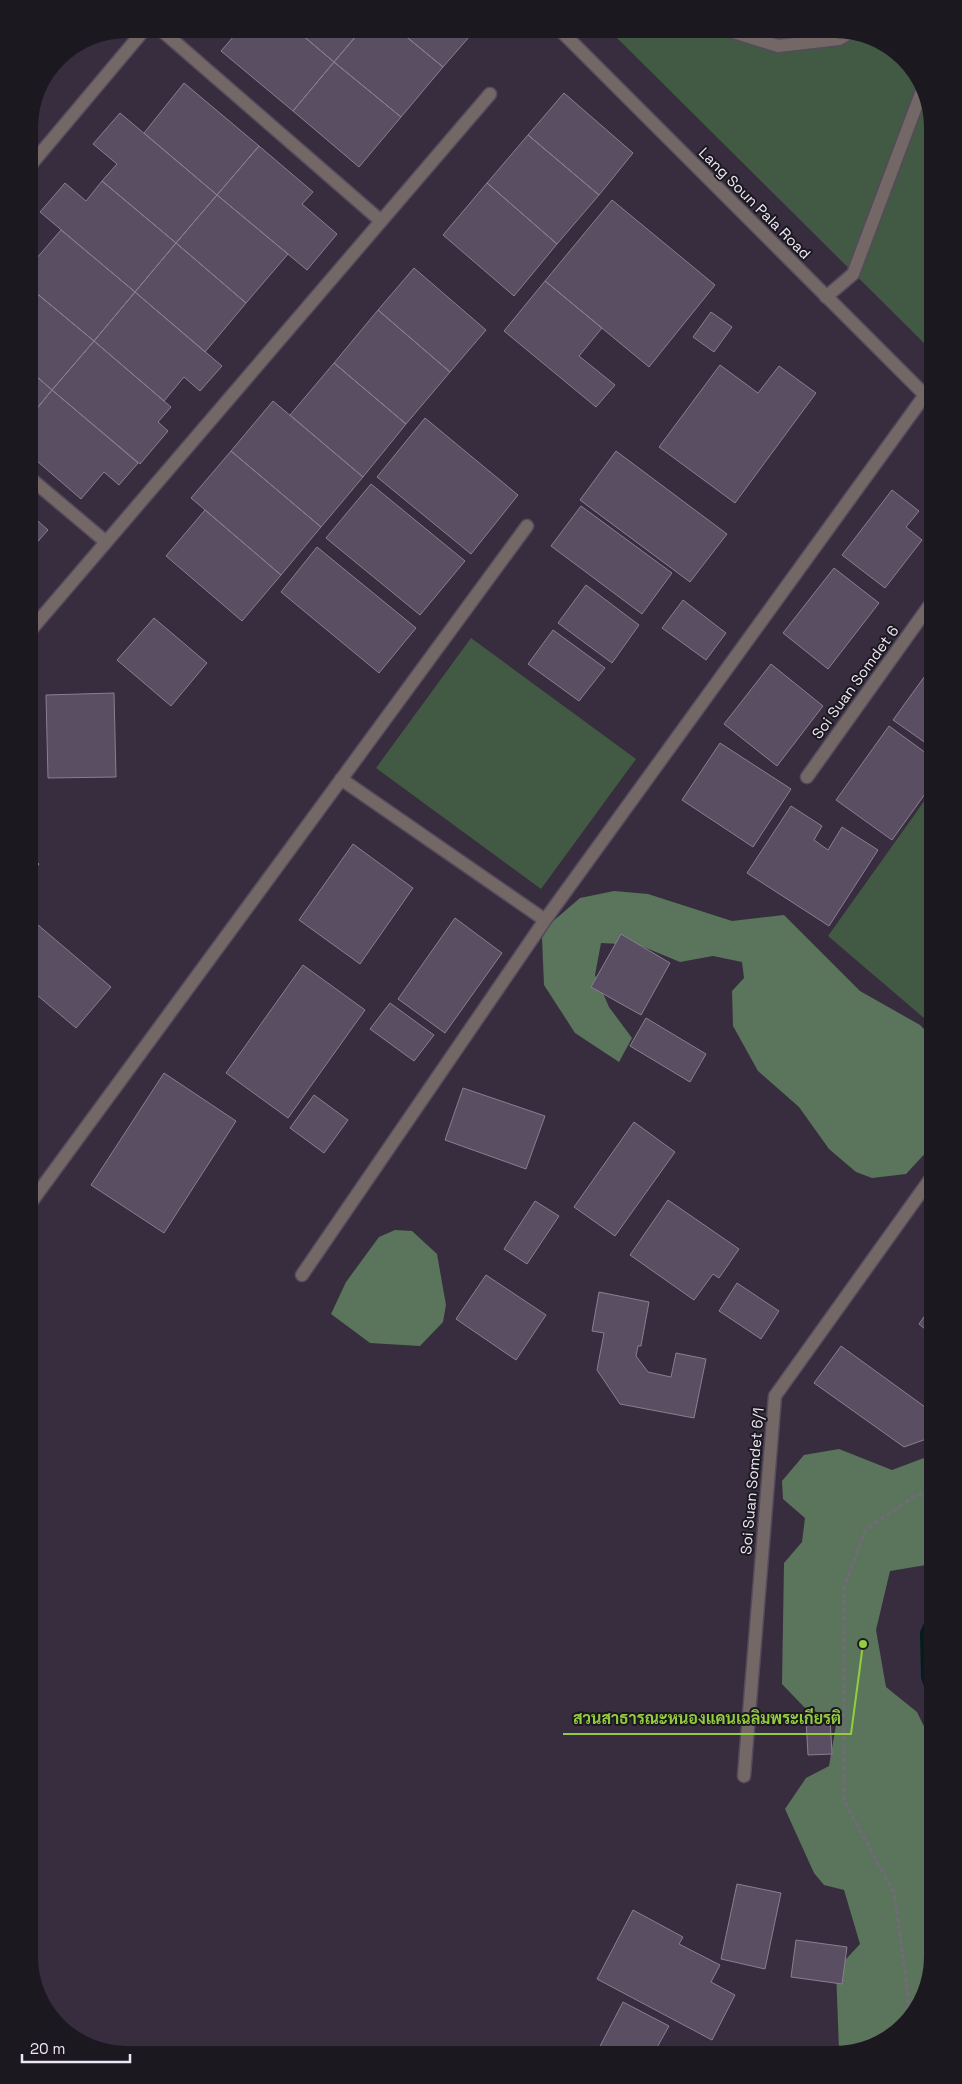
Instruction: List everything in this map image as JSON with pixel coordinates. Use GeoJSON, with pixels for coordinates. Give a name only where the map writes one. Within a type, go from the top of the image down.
{"type":"FeatureCollection","features":[{"type":"Feature","properties":{"kind":"street"},"geometry":{"type":"LineString","coordinates":[[38,155],[137,38]]}},
{"type":"Feature","properties":{"kind":"street"},"geometry":{"type":"LineString","coordinates":[[170,38],[381,221]]}},
{"type":"Feature","properties":{"kind":"street","name":"Lang Soun Pala Road"},"geometry":{"type":"LineString","coordinates":[[568,38],[924,394]]}},
{"type":"Feature","properties":{"kind":"street"},"geometry":{"type":"LineString","coordinates":[[753,38],[778,46],[841,38]]}},
{"type":"Feature","properties":{"kind":"street"},"geometry":{"type":"LineString","coordinates":[[38,622],[490,94]]}},
{"type":"Feature","properties":{"kind":"street"},"geometry":{"type":"LineString","coordinates":[[826,297],[853,274],[920,97]]}},
{"type":"Feature","properties":{"kind":"street"},"geometry":{"type":"LineString","coordinates":[[302,1276],[545,920],[924,401]]}},
{"type":"Feature","properties":{"kind":"street"},"geometry":{"type":"LineString","coordinates":[[38,485],[106,542]]}},
{"type":"Feature","properties":{"kind":"street"},"geometry":{"type":"LineString","coordinates":[[38,1192],[528,526]]}},
{"type":"Feature","properties":{"kind":"street","name":"Soi Suan Somdet 6"},"geometry":{"type":"LineString","coordinates":[[807,777],[924,613]]}},
{"type":"Feature","properties":{"kind":"street"},"geometry":{"type":"LineString","coordinates":[[341,779],[545,920]]}},
{"type":"Feature","properties":{"kind":"street","name":"Soi Suan Somdet 6/1"},"geometry":{"type":"LineString","coordinates":[[744,1776],[775,1396],[924,1188]]}},
{"type":"Feature","properties":{"kind":"path"},"geometry":{"type":"LineString","coordinates":[[907,2010],[908,1992],[894,1892],[844,1801],[844,1588],[865,1530],[916,1495],[924,1494]]}},
{"type":"Feature","properties":{"kind":"green space"},"geometry":{"type":"Polygon","coordinates":[[[617,38],[842,38],[870,44],[899,63],[913,82],[920,98],[924,120],[924,343],[617,38]]]}},
{"type":"Feature","properties":{"kind":"green space"},"geometry":{"type":"Polygon","coordinates":[[[471,638],[636,759],[541,889],[376,768],[471,638]]]}},
{"type":"Feature","properties":{"kind":"green space"},"geometry":{"type":"Polygon","coordinates":[[[924,801],[924,1018],[828,936],[924,801]]]}},
{"type":"Feature","properties":{"kind":"green space"},"geometry":{"type":"Polygon","coordinates":[[[614,891],[648,894],[732,921],[784,915],[860,991],[924,1029],[924,1155],[906,1174],[872,1178],[856,1172],[829,1149],[799,1107],[758,1071],[733,1026],[732,991],[744,978],[742,962],[713,956],[680,962],[639,945],[601,943],[595,975],[609,1007],[632,1038],[619,1062],[575,1033],[544,985],[542,938],[551,923],[580,898],[614,891]]]}},
{"type":"Feature","properties":{"kind":"green space"},"geometry":{"type":"Polygon","coordinates":[[[395,1230],[412,1231],[437,1254],[446,1305],[443,1322],[420,1346],[370,1343],[331,1314],[346,1282],[379,1237],[395,1230]]]}},
{"type":"Feature","properties":{"kind":"green space"},"geometry":{"type":"Polygon","coordinates":[[[839,1449],[892,1470],[924,1458],[924,1565],[890,1571],[876,1630],[886,1687],[917,1712],[924,1726],[923,1975],[910,2007],[899,2021],[870,2040],[847,2046],[839,2046],[836,1970],[860,1944],[844,1890],[824,1885],[814,1873],[785,1809],[806,1778],[829,1766],[837,1719],[805,1708],[782,1684],[784,1563],[802,1542],[805,1518],[783,1499],[782,1481],[804,1455],[839,1449]]]}},
{"type":"Feature","properties":{"kind":"shaded area"},"geometry":{"type":"Polygon","coordinates":[[[924,1623],[924,1686],[921,1678],[920,1632],[924,1623]]]}},
{"type":"Feature","properties":{"kind":"building"},"geometry":{"type":"Polygon","coordinates":[[[232,38],[306,38],[334,62],[293,111],[221,51],[232,38]]]}},
{"type":"Feature","properties":{"kind":"building"},"geometry":{"type":"Polygon","coordinates":[[[306,38],[354,38],[334,62],[306,38]]]}},
{"type":"Feature","properties":{"kind":"building"},"geometry":{"type":"Polygon","coordinates":[[[354,38],[408,38],[443,67],[401,117],[334,62],[354,38]]]}},
{"type":"Feature","properties":{"kind":"building"},"geometry":{"type":"Polygon","coordinates":[[[408,38],[468,38],[443,67],[408,38]]]}},
{"type":"Feature","properties":{"kind":"building"},"geometry":{"type":"Polygon","coordinates":[[[334,62],[401,117],[359,167],[293,111],[334,62]]]}},
{"type":"Feature","properties":{"kind":"building"},"geometry":{"type":"Polygon","coordinates":[[[184,83],[259,146],[217,195],[144,133],[184,83]]]}},
{"type":"Feature","properties":{"kind":"building"},"geometry":{"type":"Polygon","coordinates":[[[564,93],[633,153],[599,195],[528,135],[564,93]]]}},
{"type":"Feature","properties":{"kind":"building"},"geometry":{"type":"Polygon","coordinates":[[[120,113],[217,195],[176,243],[102,181],[117,164],[93,144],[120,113]]]}},
{"type":"Feature","properties":{"kind":"building"},"geometry":{"type":"Polygon","coordinates":[[[528,135],[599,195],[557,244],[487,183],[528,135]]]}},
{"type":"Feature","properties":{"kind":"building"},"geometry":{"type":"Polygon","coordinates":[[[259,146],[313,192],[302,204],[337,234],[307,270],[217,195],[259,146]]]}},
{"type":"Feature","properties":{"kind":"building"},"geometry":{"type":"Polygon","coordinates":[[[102,181],[176,243],[135,292],[40,212],[65,183],[86,201],[102,181]]]}},
{"type":"Feature","properties":{"kind":"building"},"geometry":{"type":"Polygon","coordinates":[[[487,183],[557,244],[514,296],[443,235],[487,183]]]}},
{"type":"Feature","properties":{"kind":"building"},"geometry":{"type":"Polygon","coordinates":[[[217,195],[288,254],[246,303],[176,243],[217,195]]]}},
{"type":"Feature","properties":{"kind":"building"},"geometry":{"type":"Polygon","coordinates":[[[612,200],[715,285],[649,367],[545,281],[612,200]]]}},
{"type":"Feature","properties":{"kind":"building"},"geometry":{"type":"Polygon","coordinates":[[[61,230],[135,292],[94,341],[38,294],[38,257],[61,230]]]}},
{"type":"Feature","properties":{"kind":"building"},"geometry":{"type":"Polygon","coordinates":[[[176,243],[246,303],[205,352],[135,292],[176,243]]]}},
{"type":"Feature","properties":{"kind":"building"},"geometry":{"type":"Polygon","coordinates":[[[414,268],[486,330],[450,372],[378,310],[414,268]]]}},
{"type":"Feature","properties":{"kind":"building"},"geometry":{"type":"Polygon","coordinates":[[[545,281],[602,328],[579,356],[615,385],[596,407],[504,331],[545,281]]]}},
{"type":"Feature","properties":{"kind":"building"},"geometry":{"type":"Polygon","coordinates":[[[135,292],[222,366],[200,391],[184,377],[164,401],[94,341],[135,292]]]}},
{"type":"Feature","properties":{"kind":"building"},"geometry":{"type":"Polygon","coordinates":[[[38,294],[94,341],[52,390],[38,378],[38,294]]]}},
{"type":"Feature","properties":{"kind":"building"},"geometry":{"type":"Polygon","coordinates":[[[378,310],[450,372],[406,424],[334,363],[378,310]]]}},
{"type":"Feature","properties":{"kind":"building"},"geometry":{"type":"Polygon","coordinates":[[[711,312],[732,327],[714,352],[693,337],[711,312]]]}},
{"type":"Feature","properties":{"kind":"building"},"geometry":{"type":"Polygon","coordinates":[[[94,341],[171,407],[158,422],[168,431],[140,464],[52,390],[94,341]]]}},
{"type":"Feature","properties":{"kind":"building"},"geometry":{"type":"Polygon","coordinates":[[[334,363],[406,424],[363,477],[290,415],[334,363]]]}},
{"type":"Feature","properties":{"kind":"building"},"geometry":{"type":"Polygon","coordinates":[[[720,365],[758,393],[779,366],[816,393],[735,503],[659,447],[720,365]]]}},
{"type":"Feature","properties":{"kind":"building"},"geometry":{"type":"Polygon","coordinates":[[[38,378],[52,390],[38,407],[38,378]]]}},
{"type":"Feature","properties":{"kind":"building"},"geometry":{"type":"Polygon","coordinates":[[[52,390],[138,463],[119,485],[104,472],[81,499],[38,462],[38,407],[52,390]]]}},
{"type":"Feature","properties":{"kind":"building"},"geometry":{"type":"Polygon","coordinates":[[[273,401],[363,477],[321,527],[231,451],[273,401]]]}},
{"type":"Feature","properties":{"kind":"building"},"geometry":{"type":"Polygon","coordinates":[[[425,418],[518,495],[471,554],[377,477],[425,418]]]}},
{"type":"Feature","properties":{"kind":"building"},"geometry":{"type":"Polygon","coordinates":[[[231,451],[321,527],[281,575],[191,498],[231,451]]]}},
{"type":"Feature","properties":{"kind":"building"},"geometry":{"type":"Polygon","coordinates":[[[616,451],[727,534],[690,582],[580,500],[616,451]]]}},
{"type":"Feature","properties":{"kind":"building"},"geometry":{"type":"Polygon","coordinates":[[[371,484],[465,561],[420,615],[326,538],[371,484]]]}},
{"type":"Feature","properties":{"kind":"building"},"geometry":{"type":"Polygon","coordinates":[[[892,490],[919,511],[906,527],[922,540],[885,588],[842,555],[892,490]]]}},
{"type":"Feature","properties":{"kind":"building"},"geometry":{"type":"Polygon","coordinates":[[[581,506],[672,573],[642,614],[551,546],[581,506]]]}},
{"type":"Feature","properties":{"kind":"building"},"geometry":{"type":"Polygon","coordinates":[[[205,510],[281,575],[242,621],[166,556],[205,510]]]}},
{"type":"Feature","properties":{"kind":"building"},"geometry":{"type":"Polygon","coordinates":[[[38,521],[48,530],[38,541],[38,521]]]}},
{"type":"Feature","properties":{"kind":"building"},"geometry":{"type":"Polygon","coordinates":[[[317,547],[416,628],[379,673],[281,592],[317,547]]]}},
{"type":"Feature","properties":{"kind":"building"},"geometry":{"type":"Polygon","coordinates":[[[834,568],[879,603],[828,669],[783,633],[834,568]]]}},
{"type":"Feature","properties":{"kind":"building"},"geometry":{"type":"Polygon","coordinates":[[[586,585],[639,625],[612,663],[558,623],[586,585]]]}},
{"type":"Feature","properties":{"kind":"building"},"geometry":{"type":"Polygon","coordinates":[[[683,600],[726,633],[706,660],[662,628],[683,600]]]}},
{"type":"Feature","properties":{"kind":"building"},"geometry":{"type":"Polygon","coordinates":[[[154,618],[207,663],[171,706],[117,660],[154,618]]]}},
{"type":"Feature","properties":{"kind":"building"},"geometry":{"type":"Polygon","coordinates":[[[553,630],[605,668],[579,701],[528,664],[553,630]]]}},
{"type":"Feature","properties":{"kind":"building"},"geometry":{"type":"Polygon","coordinates":[[[771,664],[823,706],[777,766],[724,724],[771,664]]]}},
{"type":"Feature","properties":{"kind":"building"},"geometry":{"type":"Polygon","coordinates":[[[924,677],[924,742],[893,720],[924,677]]]}},
{"type":"Feature","properties":{"kind":"building"},"geometry":{"type":"Polygon","coordinates":[[[114,693],[116,777],[48,778],[46,695],[114,693]]]}},
{"type":"Feature","properties":{"kind":"building"},"geometry":{"type":"Polygon","coordinates":[[[889,726],[924,752],[924,795],[892,840],[836,800],[889,726]]]}},
{"type":"Feature","properties":{"kind":"building"},"geometry":{"type":"Polygon","coordinates":[[[720,743],[791,789],[753,847],[682,800],[720,743]]]}},
{"type":"Feature","properties":{"kind":"building"},"geometry":{"type":"Polygon","coordinates":[[[791,806],[822,826],[814,840],[828,850],[842,827],[878,850],[829,926],[747,873],[791,806]]]}},
{"type":"Feature","properties":{"kind":"building"},"geometry":{"type":"Polygon","coordinates":[[[353,844],[413,888],[360,964],[299,920],[353,844]]]}},
{"type":"Feature","properties":{"kind":"building"},"geometry":{"type":"Polygon","coordinates":[[[455,918],[502,953],[445,1033],[398,999],[455,918]]]}},
{"type":"Feature","properties":{"kind":"building"},"geometry":{"type":"Polygon","coordinates":[[[38,925],[111,987],[76,1028],[38,996],[38,925]]]}},
{"type":"Feature","properties":{"kind":"building"},"geometry":{"type":"Polygon","coordinates":[[[621,934],[670,963],[641,1015],[591,987],[621,934]]]}},
{"type":"Feature","properties":{"kind":"building"},"geometry":{"type":"Polygon","coordinates":[[[303,965],[365,1010],[288,1118],[226,1073],[303,965]]]}},
{"type":"Feature","properties":{"kind":"building"},"geometry":{"type":"Polygon","coordinates":[[[390,1003],[434,1035],[414,1061],[370,1029],[390,1003]]]}},
{"type":"Feature","properties":{"kind":"building"},"geometry":{"type":"Polygon","coordinates":[[[646,1018],[706,1054],[690,1082],[630,1046],[646,1018]]]}},
{"type":"Feature","properties":{"kind":"building"},"geometry":{"type":"Polygon","coordinates":[[[164,1073],[236,1121],[164,1233],[91,1185],[164,1073]]]}},
{"type":"Feature","properties":{"kind":"building"},"geometry":{"type":"Polygon","coordinates":[[[463,1088],[545,1116],[526,1169],[445,1140],[463,1088]]]}},
{"type":"Feature","properties":{"kind":"building"},"geometry":{"type":"Polygon","coordinates":[[[314,1095],[348,1120],[324,1153],[290,1128],[314,1095]]]}},
{"type":"Feature","properties":{"kind":"building"},"geometry":{"type":"Polygon","coordinates":[[[634,1122],[675,1152],[615,1236],[574,1207],[634,1122]]]}},
{"type":"Feature","properties":{"kind":"building"},"geometry":{"type":"Polygon","coordinates":[[[668,1200],[739,1249],[719,1278],[713,1274],[694,1300],[630,1255],[668,1200]]]}},
{"type":"Feature","properties":{"kind":"building"},"geometry":{"type":"Polygon","coordinates":[[[535,1201],[559,1216],[527,1264],[504,1249],[535,1201]]]}},
{"type":"Feature","properties":{"kind":"building"},"geometry":{"type":"Polygon","coordinates":[[[486,1275],[546,1315],[516,1360],[456,1319],[486,1275]]]}},
{"type":"Feature","properties":{"kind":"building"},"geometry":{"type":"Polygon","coordinates":[[[737,1283],[779,1311],[761,1339],[719,1311],[737,1283]]]}},
{"type":"Feature","properties":{"kind":"building"},"geometry":{"type":"Polygon","coordinates":[[[599,1292],[649,1302],[641,1346],[638,1346],[636,1356],[648,1372],[671,1377],[676,1353],[706,1359],[694,1418],[620,1404],[597,1370],[604,1333],[592,1331],[599,1292]]]}},
{"type":"Feature","properties":{"kind":"building"},"geometry":{"type":"Polygon","coordinates":[[[924,1317],[924,1328],[919,1324],[924,1317]]]}},
{"type":"Feature","properties":{"kind":"building"},"geometry":{"type":"Polygon","coordinates":[[[841,1346],[924,1406],[924,1440],[904,1447],[814,1383],[841,1346]]]}},
{"type":"Feature","properties":{"kind":"building"},"geometry":{"type":"Polygon","coordinates":[[[830,1717],[832,1754],[808,1755],[806,1719],[830,1717]]]}},
{"type":"Feature","properties":{"kind":"building"},"geometry":{"type":"Polygon","coordinates":[[[737,1884],[781,1893],[765,1969],[721,1959],[737,1884]]]}},
{"type":"Feature","properties":{"kind":"building"},"geometry":{"type":"Polygon","coordinates":[[[633,1910],[683,1937],[679,1944],[720,1965],[711,1982],[735,1995],[712,2040],[597,1979],[633,1910]]]}},
{"type":"Feature","properties":{"kind":"building"},"geometry":{"type":"Polygon","coordinates":[[[796,1940],[847,1947],[842,1984],[791,1977],[796,1940]]]}},
{"type":"Feature","properties":{"kind":"building"},"geometry":{"type":"Polygon","coordinates":[[[623,2002],[669,2026],[658,2046],[600,2046],[623,2002]]]}},
{"type":"Feature","properties":{"kind":"place","name":"สวนสาธารณะหนองแคนเฉลิมพระเกียรติ"},"geometry":{"type":"Point","coordinates":[863,1644]}}]}
